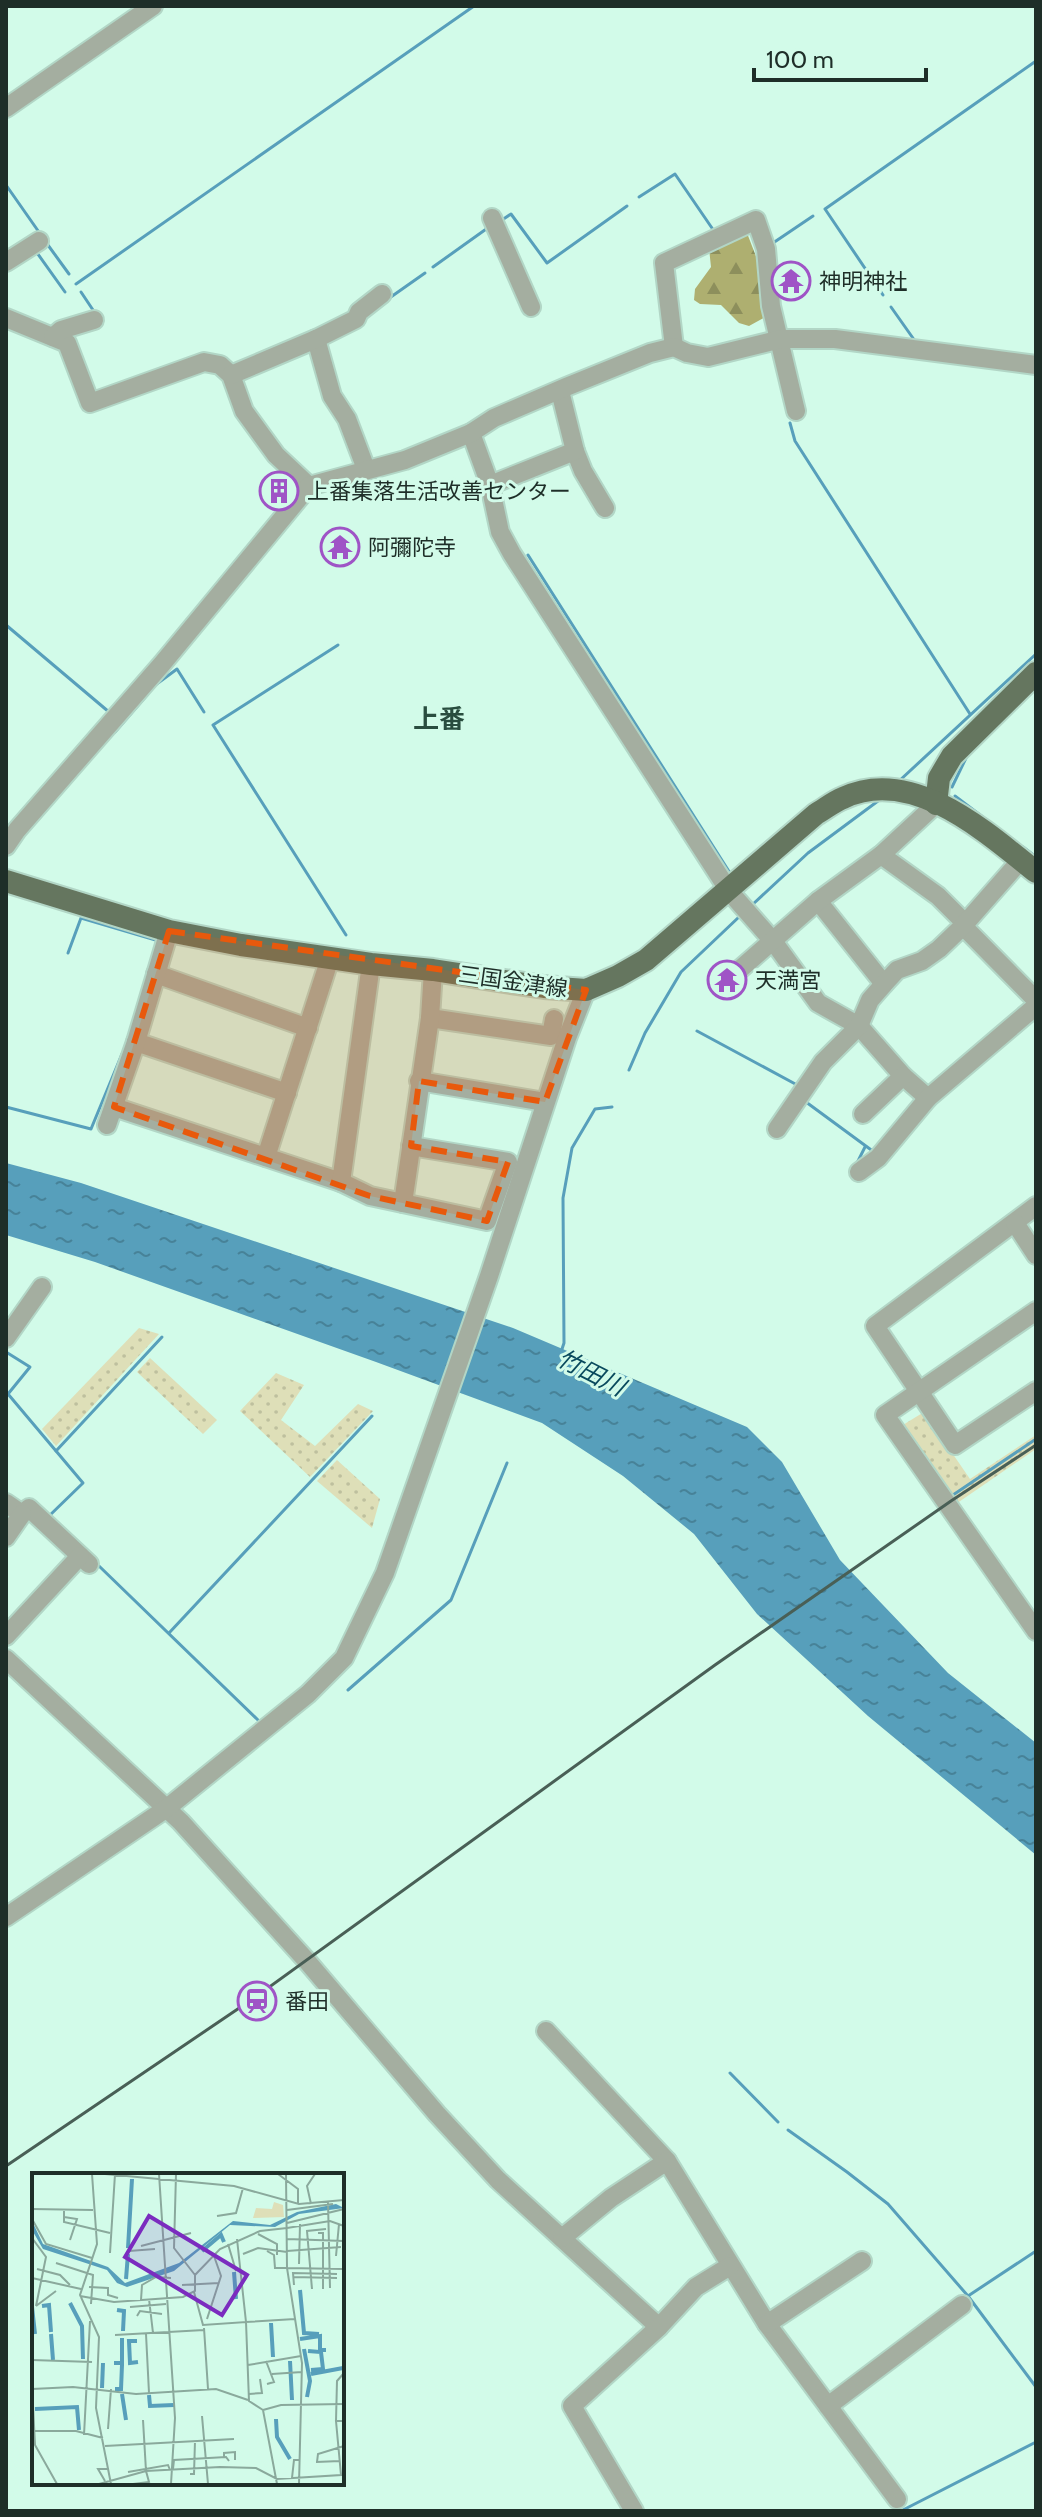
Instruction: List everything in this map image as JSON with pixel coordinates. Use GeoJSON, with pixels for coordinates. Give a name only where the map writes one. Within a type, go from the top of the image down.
{"type":"FeatureCollection","features":[{"type":"Feature","properties":{"kind":"main road"},"geometry":{"type":"LineString","coordinates":[[936,804],[939,778],[952,756],[1036,673]]}},
{"type":"Feature","properties":{"kind":"main road","name":"三国金津線"},"geometry":{"type":"LineString","coordinates":[[6,881],[169,931],[255,948],[586,990],[646,960],[804,824],[843,797],[880,790],[913,794],[957,811],[1028,866]]}},
{"type":"Feature","properties":{"kind":"street"},"geometry":{"type":"LineString","coordinates":[[6,108],[153,6]]}},
{"type":"Feature","properties":{"kind":"street"},"geometry":{"type":"LineString","coordinates":[[492,218],[531,307]]}},
{"type":"Feature","properties":{"kind":"street"},"geometry":{"type":"LineString","coordinates":[[674,347],[664,263],[756,220],[766,249],[771,306],[796,411]]}},
{"type":"Feature","properties":{"kind":"street"},"geometry":{"type":"LineString","coordinates":[[6,262],[39,241]]}},
{"type":"Feature","properties":{"kind":"street"},"geometry":{"type":"LineString","coordinates":[[231,375],[356,319],[359,312],[382,294]]}},
{"type":"Feature","properties":{"kind":"street"},"geometry":{"type":"LineString","coordinates":[[6,318],[67,343],[90,403],[204,362],[220,365],[231,375],[244,411],[276,455],[309,486]]}},
{"type":"Feature","properties":{"kind":"street"},"geometry":{"type":"LineString","coordinates":[[53,337],[61,330],[94,320]]}},
{"type":"Feature","properties":{"kind":"street"},"geometry":{"type":"LineString","coordinates":[[316,339],[332,396],[347,419],[366,469]]}},
{"type":"Feature","properties":{"kind":"street"},"geometry":{"type":"LineString","coordinates":[[6,846],[309,486],[405,460],[471,433],[494,418],[650,353],[674,347],[708,357],[781,339],[835,339],[1034,370]]}},
{"type":"Feature","properties":{"kind":"street"},"geometry":{"type":"LineString","coordinates":[[560,391],[575,451],[605,508]]}},
{"type":"Feature","properties":{"kind":"street"},"geometry":{"type":"LineString","coordinates":[[471,433],[490,485],[500,532],[512,554],[729,891],[773,941],[818,1003],[859,1026],[903,1076],[928,1098]]}},
{"type":"Feature","properties":{"kind":"street"},"geometry":{"type":"LineString","coordinates":[[490,485],[575,451]]}},
{"type":"Feature","properties":{"kind":"street"},"geometry":{"type":"LineString","coordinates":[[738,971],[818,901],[881,855],[936,804]]}},
{"type":"Feature","properties":{"kind":"street"},"geometry":{"type":"LineString","coordinates":[[881,855],[938,896],[1036,1000]]}},
{"type":"Feature","properties":{"kind":"street"},"geometry":{"type":"LineString","coordinates":[[777,1129],[823,1062],[859,1026],[870,1000],[897,970],[922,961],[939,949],[1028,866]]}},
{"type":"Feature","properties":{"kind":"street"},"geometry":{"type":"LineString","coordinates":[[818,901],[884,984]]}},
{"type":"Feature","properties":{"kind":"street"},"geometry":{"type":"LineString","coordinates":[[107,1125],[169,931]]}},
{"type":"Feature","properties":{"kind":"street"},"geometry":{"type":"LineString","coordinates":[[266,1157],[330,958]]}},
{"type":"Feature","properties":{"kind":"street"},"geometry":{"type":"LineString","coordinates":[[341,1182],[371,964]]}},
{"type":"Feature","properties":{"kind":"street"},"geometry":{"type":"LineString","coordinates":[[403,1203],[430,1018],[433,970]]}},
{"type":"Feature","properties":{"kind":"street"},"geometry":{"type":"LineString","coordinates":[[156,974],[308,1028]]}},
{"type":"Feature","properties":{"kind":"street"},"geometry":{"type":"LineString","coordinates":[[6,1917],[167,1808],[308,1694],[344,1658],[385,1573],[586,990]]}},
{"type":"Feature","properties":{"kind":"street"},"geometry":{"type":"LineString","coordinates":[[859,1172],[878,1158],[928,1098],[1036,1006]]}},
{"type":"Feature","properties":{"kind":"street"},"geometry":{"type":"LineString","coordinates":[[430,1018],[551,1036],[554,1019]]}},
{"type":"Feature","properties":{"kind":"street"},"geometry":{"type":"LineString","coordinates":[[136,1042],[287,1093]]}},
{"type":"Feature","properties":{"kind":"street"},"geometry":{"type":"LineString","coordinates":[[863,1114],[903,1076]]}},
{"type":"Feature","properties":{"kind":"street"},"geometry":{"type":"LineString","coordinates":[[419,1081],[545,1102]]}},
{"type":"Feature","properties":{"kind":"street"},"geometry":{"type":"LineString","coordinates":[[114,1107],[341,1182],[370,1196],[487,1221],[508,1162],[411,1146]]}},
{"type":"Feature","properties":{"kind":"street"},"geometry":{"type":"LineString","coordinates":[[1036,1206],[875,1326],[955,1445],[1036,1391]]}},
{"type":"Feature","properties":{"kind":"street"},"geometry":{"type":"LineString","coordinates":[[1015,1223],[1036,1255]]}},
{"type":"Feature","properties":{"kind":"street"},"geometry":{"type":"LineString","coordinates":[[6,1338],[42,1287]]}},
{"type":"Feature","properties":{"kind":"street"},"geometry":{"type":"LineString","coordinates":[[1036,1311],[885,1415],[1036,1631]]}},
{"type":"Feature","properties":{"kind":"street"},"geometry":{"type":"LineString","coordinates":[[6,1503],[22,1514]]}},
{"type":"Feature","properties":{"kind":"street"},"geometry":{"type":"LineString","coordinates":[[6,1537],[29,1508],[84,1560],[6,1636]]}},
{"type":"Feature","properties":{"kind":"street"},"geometry":{"type":"LineString","coordinates":[[6,1659],[167,1808],[306,1960],[498,2180],[659,2327]]}},
{"type":"Feature","properties":{"kind":"street"},"geometry":{"type":"LineString","coordinates":[[546,2031],[667,2161],[767,2324],[897,2499]]}},
{"type":"Feature","properties":{"kind":"street"},"geometry":{"type":"LineString","coordinates":[[562,2238],[611,2198],[667,2161]]}},
{"type":"Feature","properties":{"kind":"street"},"geometry":{"type":"LineString","coordinates":[[767,2324],[862,2261]]}},
{"type":"Feature","properties":{"kind":"street"},"geometry":{"type":"LineString","coordinates":[[634,2511],[572,2406],[659,2327],[696,2287],[730,2266]]}},
{"type":"Feature","properties":{"kind":"street"},"geometry":{"type":"LineString","coordinates":[[828,2406],[962,2305]]}},
{"type":"Feature","properties":{"kind":"highlighted area"},"geometry":{"type":"Polygon","coordinates":[[[169,931],[586,990],[545,1102],[419,1081],[411,1146],[508,1162],[487,1221],[370,1196],[114,1107],[169,931]]]}},
{"type":"Feature","properties":{"kind":"green space"},"geometry":{"type":"Polygon","coordinates":[[[747,233],[757,259],[769,315],[749,326],[739,323],[721,305],[700,304],[694,300],[695,289],[711,267],[709,248],[747,233]]]}},
{"type":"Feature","properties":{"kind":"green space"},"geometry":{"type":"Polygon","coordinates":[[[139,1328],[159,1334],[56,1446],[42,1429],[139,1328]]]}},
{"type":"Feature","properties":{"kind":"green space"},"geometry":{"type":"Polygon","coordinates":[[[150,1358],[217,1420],[203,1434],[137,1372],[150,1358]]]}},
{"type":"Feature","properties":{"kind":"green space"},"geometry":{"type":"Polygon","coordinates":[[[276,1373],[304,1385],[281,1420],[315,1446],[358,1404],[373,1411],[310,1477],[240,1411],[276,1373]]]}},
{"type":"Feature","properties":{"kind":"green space"},"geometry":{"type":"Polygon","coordinates":[[[924,1412],[970,1479],[1036,1435],[1036,1449],[953,1506],[898,1428],[924,1412]]]}},
{"type":"Feature","properties":{"kind":"green space"},"geometry":{"type":"Polygon","coordinates":[[[337,1460],[380,1499],[372,1528],[317,1481],[337,1460]]]}},
{"type":"Feature","properties":{"kind":"water","name":"竹田川"},"geometry":{"type":"Polygon","coordinates":[[[6,1163],[81,1183],[513,1328],[747,1427],[782,1462],[840,1560],[948,1673],[1036,1743],[1036,1855],[868,1716],[757,1614],[694,1534],[623,1476],[542,1423],[95,1262],[6,1235],[6,1163]]]}},
{"type":"Feature","properties":{"kind":"waterway"},"geometry":{"type":"LineString","coordinates":[[76,284],[474,6]]}},
{"type":"Feature","properties":{"kind":"waterway"},"geometry":{"type":"LineString","coordinates":[[883,295],[825,209],[1036,61]]}},
{"type":"Feature","properties":{"kind":"waterway"},"geometry":{"type":"LineString","coordinates":[[639,197],[675,174],[714,231]]}},
{"type":"Feature","properties":{"kind":"waterway"},"geometry":{"type":"LineString","coordinates":[[6,185],[41,235]]}},
{"type":"Feature","properties":{"kind":"waterway"},"geometry":{"type":"LineString","coordinates":[[502,220],[511,214],[547,263],[627,206]]}},
{"type":"Feature","properties":{"kind":"waterway"},"geometry":{"type":"LineString","coordinates":[[773,243],[813,216]]}},
{"type":"Feature","properties":{"kind":"waterway"},"geometry":{"type":"LineString","coordinates":[[433,267],[489,227]]}},
{"type":"Feature","properties":{"kind":"waterway"},"geometry":{"type":"LineString","coordinates":[[45,241],[69,274]]}},
{"type":"Feature","properties":{"kind":"waterway"},"geometry":{"type":"LineString","coordinates":[[35,250],[65,292]]}},
{"type":"Feature","properties":{"kind":"waterway"},"geometry":{"type":"LineString","coordinates":[[388,299],[425,273]]}},
{"type":"Feature","properties":{"kind":"waterway"},"geometry":{"type":"LineString","coordinates":[[81,292],[95,313]]}},
{"type":"Feature","properties":{"kind":"waterway"},"geometry":{"type":"LineString","coordinates":[[891,307],[915,341]]}},
{"type":"Feature","properties":{"kind":"waterway"},"geometry":{"type":"LineString","coordinates":[[790,423],[795,441],[970,714]]}},
{"type":"Feature","properties":{"kind":"waterway"},"geometry":{"type":"LineString","coordinates":[[528,555],[730,873]]}},
{"type":"Feature","properties":{"kind":"waterway"},"geometry":{"type":"LineString","coordinates":[[6,625],[109,712]]}},
{"type":"Feature","properties":{"kind":"waterway"},"geometry":{"type":"LineString","coordinates":[[338,645],[213,725],[346,935]]}},
{"type":"Feature","properties":{"kind":"waterway"},"geometry":{"type":"LineString","coordinates":[[898,782],[1036,654]]}},
{"type":"Feature","properties":{"kind":"waterway"},"geometry":{"type":"LineString","coordinates":[[154,686],[177,669],[204,712]]}},
{"type":"Feature","properties":{"kind":"waterway"},"geometry":{"type":"LineString","coordinates":[[115,732],[147,695]]}},
{"type":"Feature","properties":{"kind":"waterway"},"geometry":{"type":"LineString","coordinates":[[952,787],[968,754]]}},
{"type":"Feature","properties":{"kind":"waterway"},"geometry":{"type":"LineString","coordinates":[[955,796],[988,821]]}},
{"type":"Feature","properties":{"kind":"waterway"},"geometry":{"type":"LineString","coordinates":[[752,905],[808,853],[878,801]]}},
{"type":"Feature","properties":{"kind":"waterway"},"geometry":{"type":"LineString","coordinates":[[1023,847],[1036,857]]}},
{"type":"Feature","properties":{"kind":"waterway"},"geometry":{"type":"LineString","coordinates":[[629,1070],[645,1033],[681,972],[740,916]]}},
{"type":"Feature","properties":{"kind":"waterway"},"geometry":{"type":"LineString","coordinates":[[68,953],[81,918],[159,941]]}},
{"type":"Feature","properties":{"kind":"waterway"},"geometry":{"type":"LineString","coordinates":[[697,1031],[799,1086]]}},
{"type":"Feature","properties":{"kind":"waterway"},"geometry":{"type":"LineString","coordinates":[[6,1107],[91,1129],[122,1054]]}},
{"type":"Feature","properties":{"kind":"waterway"},"geometry":{"type":"LineString","coordinates":[[806,1102],[874,1152]]}},
{"type":"Feature","properties":{"kind":"waterway","name":"竹田川"},"geometry":{"type":"LineString","coordinates":[[561,1352],[564,1343],[563,1198],[572,1148],[595,1109],[612,1107]]}},
{"type":"Feature","properties":{"kind":"waterway"},"geometry":{"type":"LineString","coordinates":[[856,1165],[865,1147]]}},
{"type":"Feature","properties":{"kind":"waterway"},"geometry":{"type":"LineString","coordinates":[[56,1451],[162,1337]]}},
{"type":"Feature","properties":{"kind":"waterway"},"geometry":{"type":"LineString","coordinates":[[6,1352],[30,1367],[8,1394],[83,1483],[48,1517]]}},
{"type":"Feature","properties":{"kind":"waterway"},"geometry":{"type":"LineString","coordinates":[[169,1633],[372,1416]]}},
{"type":"Feature","properties":{"kind":"waterway"},"geometry":{"type":"LineString","coordinates":[[950,1497],[1036,1439]]}},
{"type":"Feature","properties":{"kind":"waterway"},"geometry":{"type":"LineString","coordinates":[[348,1690],[451,1600],[507,1463]]}},
{"type":"Feature","properties":{"kind":"waterway"},"geometry":{"type":"LineString","coordinates":[[99,1566],[258,1720]]}},
{"type":"Feature","properties":{"kind":"waterway"},"geometry":{"type":"LineString","coordinates":[[730,2073],[778,2122]]}},
{"type":"Feature","properties":{"kind":"waterway"},"geometry":{"type":"LineString","coordinates":[[788,2130],[888,2204],[968,2296],[1036,2387]]}},
{"type":"Feature","properties":{"kind":"waterway"},"geometry":{"type":"LineString","coordinates":[[968,2296],[1036,2251]]}},
{"type":"Feature","properties":{"kind":"waterway"},"geometry":{"type":"LineString","coordinates":[[901,2511],[1036,2442]]}},
{"type":"Feature","properties":{"kind":"railway"},"geometry":{"type":"LineString","coordinates":[[6,2166],[254,1998],[715,1665],[1036,1445]]}},
{"type":"Feature","properties":{"kind":"place","name":"神明神社"},"geometry":{"type":"Point","coordinates":[791,281]}},
{"type":"Feature","properties":{"kind":"place","name":"上番集落生活改善センター"},"geometry":{"type":"Point","coordinates":[279,491]}},
{"type":"Feature","properties":{"kind":"place","name":"阿彌陀寺"},"geometry":{"type":"Point","coordinates":[340,547]}},
{"type":"Feature","properties":{"kind":"place","name":"天満宮"},"geometry":{"type":"Point","coordinates":[727,980]}},
{"type":"Feature","properties":{"kind":"place","name":"番田"},"geometry":{"type":"Point","coordinates":[257,2001]}},
{"type":"Feature","properties":{"kind":"district","name":"上番"},"geometry":{"type":"Point","coordinates":[439,719]}}]}
